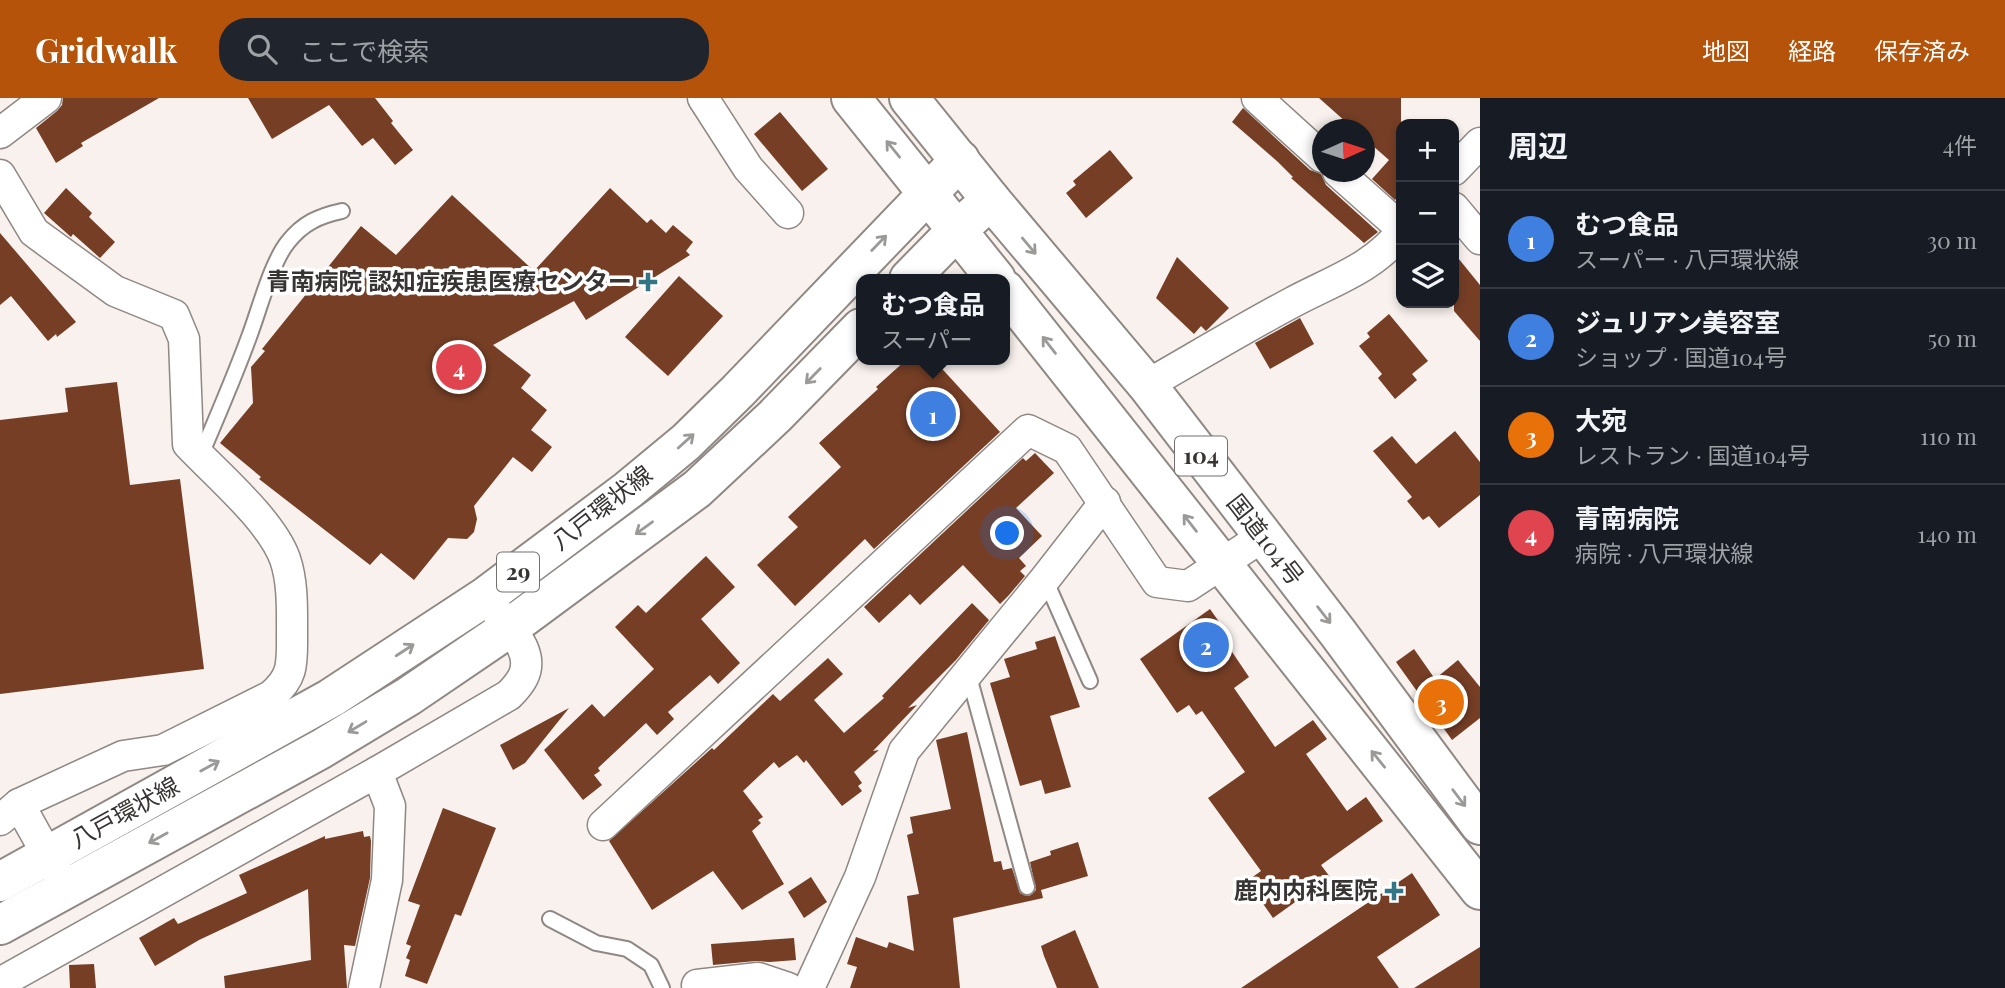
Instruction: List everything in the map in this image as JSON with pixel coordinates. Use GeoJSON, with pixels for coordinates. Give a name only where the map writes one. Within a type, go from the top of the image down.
{"type":"FeatureCollection","features":[{"type":"Feature","properties":{"kind":"main road"},"geometry":{"type":"LineString","coordinates":[[850,98],[992,274]]}},
{"type":"Feature","properties":{"kind":"main road","name":"国道104号"},"geometry":{"type":"LineString","coordinates":[[909,98],[991,200],[1147,384],[1338,633],[1480,825]]}},
{"type":"Feature","properties":{"kind":"main road","name":"八戸環状線"},"geometry":{"type":"LineString","coordinates":[[0,882],[331,698],[485,597],[628,490],[686,442],[960,160]]}},
{"type":"Feature","properties":{"kind":"main road"},"geometry":{"type":"LineString","coordinates":[[914,274],[991,200]]}},
{"type":"Feature","properties":{"kind":"main road","name":"国道104号"},"geometry":{"type":"LineString","coordinates":[[1010,296],[1480,890]]}},
{"type":"Feature","properties":{"kind":"main road","name":"八戸環状線"},"geometry":{"type":"LineString","coordinates":[[0,925],[321,749],[409,696],[509,628],[697,489],[775,416],[856,333]]}},
{"type":"Feature","properties":{"kind":"street"},"geometry":{"type":"LineString","coordinates":[[0,133],[46,98]]}},
{"type":"Feature","properties":{"kind":"street"},"geometry":{"type":"LineString","coordinates":[[703,98],[748,168],[788,213]]}},
{"type":"Feature","properties":{"kind":"street"},"geometry":{"type":"LineString","coordinates":[[1257,98],[1312,148]]}},
{"type":"Feature","properties":{"kind":"street"},"geometry":{"type":"LineString","coordinates":[[1459,165],[1480,143]]}},
{"type":"Feature","properties":{"kind":"street"},"geometry":{"type":"LineString","coordinates":[[0,175],[34,232],[115,291],[174,315],[184,339],[188,444],[265,524],[285,559],[292,598],[292,659],[286,684],[271,696],[163,750],[123,756],[9,812],[48,855],[66,888]]}},
{"type":"Feature","properties":{"kind":"street"},"geometry":{"type":"LineString","coordinates":[[1349,182],[1396,225]]}},
{"type":"Feature","properties":{"kind":"street"},"geometry":{"type":"LineString","coordinates":[[1459,214],[1480,239]]}},
{"type":"Feature","properties":{"kind":"street"},"geometry":{"type":"LineString","coordinates":[[1147,384],[1295,301],[1361,269],[1396,238]]}},
{"type":"Feature","properties":{"kind":"street"},"geometry":{"type":"LineString","coordinates":[[603,825],[1028,430],[1067,449],[1157,582],[1188,586],[1262,537]]}},
{"type":"Feature","properties":{"kind":"street"},"geometry":{"type":"LineString","coordinates":[[809,988],[860,877],[904,751],[1105,502]]}},
{"type":"Feature","properties":{"kind":"street"},"geometry":{"type":"LineString","coordinates":[[0,983],[509,695],[523,676],[527,662],[523,648],[485,597]]}},
{"type":"Feature","properties":{"kind":"street"},"geometry":{"type":"LineString","coordinates":[[364,988],[387,880],[390,806],[377,772]]}},
{"type":"Feature","properties":{"kind":"street"},"geometry":{"type":"LineString","coordinates":[[697,985],[758,978],[788,988]]}},
{"type":"Feature","properties":{"kind":"lane"},"geometry":{"type":"LineString","coordinates":[[200,457],[286,244],[304,225],[318,216],[342,211]]}},
{"type":"Feature","properties":{"kind":"lane"},"geometry":{"type":"LineString","coordinates":[[1045,579],[1090,681]]}},
{"type":"Feature","properties":{"kind":"lane"},"geometry":{"type":"LineString","coordinates":[[967,672],[1027,887]]}},
{"type":"Feature","properties":{"kind":"lane"},"geometry":{"type":"LineString","coordinates":[[550,919],[596,943],[627,949],[651,965],[663,988]]}},
{"type":"Feature","properties":{"kind":"building"},"geometry":{"type":"Polygon","coordinates":[[[63,98],[159,98],[81,143],[83,146],[56,163],[36,128],[57,111],[63,98]]]}},
{"type":"Feature","properties":{"kind":"building"},"geometry":{"type":"Polygon","coordinates":[[[248,98],[375,98],[413,150],[395,165],[373,138],[362,146],[329,105],[272,139],[248,98]]]}},
{"type":"Feature","properties":{"kind":"building"},"geometry":{"type":"Polygon","coordinates":[[[1319,98],[1401,98],[1401,119],[1396,119],[1395,200],[1375,182],[1375,176],[1389,160],[1375,148],[1375,119],[1343,119],[1319,98]]]}},
{"type":"Feature","properties":{"kind":"building"},"geometry":{"type":"Polygon","coordinates":[[[1243,108],[1312,171],[1312,182],[1325,182],[1378,232],[1364,243],[1232,122],[1243,108]]]}},
{"type":"Feature","properties":{"kind":"building"},"geometry":{"type":"Polygon","coordinates":[[[780,112],[828,169],[802,191],[754,134],[780,112]]]}},
{"type":"Feature","properties":{"kind":"building"},"geometry":{"type":"Polygon","coordinates":[[[1110,150],[1133,178],[1086,218],[1066,193],[1076,185],[1073,181],[1110,150]]]}},
{"type":"Feature","properties":{"kind":"building"},"geometry":{"type":"Polygon","coordinates":[[[66,188],[92,213],[89,217],[115,242],[100,258],[44,213],[66,188]]]}},
{"type":"Feature","properties":{"kind":"building"},"geometry":{"type":"Polygon","coordinates":[[[610,188],[647,223],[651,219],[666,233],[673,225],[693,242],[686,251],[690,255],[586,320],[574,301],[493,345],[531,375],[521,388],[547,410],[531,430],[552,447],[532,472],[513,457],[474,506],[477,519],[474,532],[467,539],[448,538],[414,580],[381,553],[370,565],[259,479],[261,477],[220,443],[253,403],[251,367],[265,351],[262,349],[361,226],[396,255],[452,195],[534,271],[610,188]]]}},
{"type":"Feature","properties":{"kind":"building"},"geometry":{"type":"Polygon","coordinates":[[[0,233],[76,322],[57,337],[56,334],[48,341],[11,296],[0,305],[0,233]]]}},
{"type":"Feature","properties":{"kind":"building"},"geometry":{"type":"Polygon","coordinates":[[[1177,257],[1229,308],[1206,331],[1201,326],[1194,334],[1156,298],[1177,257]]]}},
{"type":"Feature","properties":{"kind":"building"},"geometry":{"type":"Polygon","coordinates":[[[1459,259],[1480,285],[1480,341],[1454,308],[1459,308],[1459,259]]]}},
{"type":"Feature","properties":{"kind":"building"},"geometry":{"type":"Polygon","coordinates":[[[679,276],[723,316],[668,376],[625,337],[679,276]]]}},
{"type":"Feature","properties":{"kind":"building"},"geometry":{"type":"Polygon","coordinates":[[[1389,314],[1428,361],[1412,374],[1417,380],[1395,399],[1378,378],[1382,374],[1359,346],[1370,337],[1367,333],[1389,314]]]}},
{"type":"Feature","properties":{"kind":"building"},"geometry":{"type":"Polygon","coordinates":[[[1300,318],[1314,344],[1270,369],[1255,343],[1300,318]]]}},
{"type":"Feature","properties":{"kind":"building"},"geometry":{"type":"Polygon","coordinates":[[[900,365],[939,365],[1000,432],[874,549],[865,539],[795,606],[757,565],[798,527],[788,517],[841,467],[819,443],[878,389],[876,387],[900,365]]]}},
{"type":"Feature","properties":{"kind":"building"},"geometry":{"type":"Polygon","coordinates":[[[117,382],[130,485],[180,479],[204,669],[0,694],[0,420],[68,412],[65,388],[117,382]]]}},
{"type":"Feature","properties":{"kind":"building"},"geometry":{"type":"Polygon","coordinates":[[[1455,431],[1480,462],[1480,495],[1439,528],[1429,516],[1423,520],[1407,501],[1412,497],[1373,451],[1392,436],[1416,464],[1455,431]]]}},
{"type":"Feature","properties":{"kind":"building"},"geometry":{"type":"Polygon","coordinates":[[[1035,453],[1054,473],[1016,508],[1042,536],[1019,558],[1026,566],[1020,571],[1025,576],[1009,595],[1000,604],[963,565],[920,605],[910,594],[879,623],[864,607],[1023,458],[1026,461],[1035,453]]]}},
{"type":"Feature","properties":{"kind":"building"},"geometry":{"type":"Polygon","coordinates":[[[706,556],[735,587],[701,619],[740,663],[718,684],[710,675],[668,712],[674,719],[657,735],[646,723],[598,768],[600,771],[594,775],[602,785],[583,800],[544,750],[592,704],[604,717],[654,669],[615,627],[638,605],[646,613],[706,556]]]}},
{"type":"Feature","properties":{"kind":"building"},"geometry":{"type":"Polygon","coordinates":[[[972,603],[989,620],[956,660],[908,708],[917,705],[873,751],[879,750],[854,772],[862,783],[858,786],[862,791],[842,806],[806,760],[804,763],[797,755],[779,768],[774,762],[743,791],[763,817],[758,820],[761,823],[752,831],[784,884],[742,910],[713,871],[652,910],[609,841],[712,748],[714,750],[773,694],[780,701],[828,658],[843,674],[814,700],[844,733],[884,698],[882,696],[972,603]]]}},
{"type":"Feature","properties":{"kind":"building"},"geometry":{"type":"Polygon","coordinates":[[[1210,609],[1229,636],[1224,640],[1249,677],[1234,688],[1275,747],[1313,720],[1327,739],[1306,754],[1347,811],[1366,797],[1383,821],[1321,865],[1330,877],[1273,918],[1247,881],[1261,871],[1208,798],[1245,772],[1202,711],[1196,715],[1189,705],[1177,713],[1140,659],[1210,609]]]}},
{"type":"Feature","properties":{"kind":"building"},"geometry":{"type":"Polygon","coordinates":[[[1055,636],[1080,707],[1050,716],[1071,787],[1045,794],[1041,780],[1020,786],[990,683],[1010,677],[1004,659],[1037,649],[1035,642],[1055,636]]]}},
{"type":"Feature","properties":{"kind":"building"},"geometry":{"type":"Polygon","coordinates":[[[1414,649],[1435,679],[1458,660],[1480,687],[1480,718],[1452,740],[1396,662],[1414,649]]]}},
{"type":"Feature","properties":{"kind":"building"},"geometry":{"type":"Polygon","coordinates":[[[569,708],[525,763],[513,770],[500,745],[569,708]]]}},
{"type":"Feature","properties":{"kind":"building"},"geometry":{"type":"Polygon","coordinates":[[[967,732],[994,862],[1001,861],[1003,870],[1012,868],[1020,893],[1029,896],[1036,890],[1030,862],[1051,855],[1050,851],[1078,842],[1088,876],[1041,890],[1043,898],[953,918],[960,988],[850,988],[857,967],[847,964],[856,937],[887,948],[889,942],[914,951],[907,896],[919,894],[907,835],[913,833],[910,817],[951,809],[936,740],[967,732]]]}},
{"type":"Feature","properties":{"kind":"building"},"geometry":{"type":"Polygon","coordinates":[[[443,808],[496,828],[461,916],[455,914],[427,984],[405,976],[410,960],[406,958],[411,946],[406,944],[420,905],[408,901],[443,808]]]}},
{"type":"Feature","properties":{"kind":"building"},"geometry":{"type":"Polygon","coordinates":[[[363,831],[364,837],[370,836],[371,841],[370,878],[355,946],[344,945],[347,988],[225,988],[224,976],[311,960],[308,889],[199,940],[155,966],[139,938],[174,918],[178,924],[247,893],[239,875],[325,836],[325,839],[363,831]]]}},
{"type":"Feature","properties":{"kind":"building"},"geometry":{"type":"Polygon","coordinates":[[[1412,873],[1440,915],[1377,957],[1399,988],[1241,988],[1412,873]]]}},
{"type":"Feature","properties":{"kind":"building"},"geometry":{"type":"Polygon","coordinates":[[[811,877],[827,902],[804,918],[788,892],[811,877]]]}},
{"type":"Feature","properties":{"kind":"building"},"geometry":{"type":"Polygon","coordinates":[[[1075,930],[1099,988],[1057,988],[1041,946],[1075,930]]]}},
{"type":"Feature","properties":{"kind":"building"},"geometry":{"type":"Polygon","coordinates":[[[794,938],[796,960],[713,965],[711,944],[794,938]]]}},
{"type":"Feature","properties":{"kind":"building"},"geometry":{"type":"Polygon","coordinates":[[[1480,947],[1480,988],[1414,988],[1480,947]]]}},
{"type":"Feature","properties":{"kind":"building"},"geometry":{"type":"Polygon","coordinates":[[[94,964],[96,988],[70,988],[69,965],[94,964]]]}},
{"type":"Feature","properties":{"kind":"place","name":"青南病院 認知症疾患医療センター"},"geometry":{"type":"Point","coordinates":[648,282]}},
{"type":"Feature","properties":{"kind":"place","name":"青南病院"},"geometry":{"type":"Point","coordinates":[459,367]}},
{"type":"Feature","properties":{"kind":"place","name":"むつ食品"},"geometry":{"type":"Point","coordinates":[933,414]}},
{"type":"Feature","properties":{"kind":"place","name":"ジュリアン美容室"},"geometry":{"type":"Point","coordinates":[1206,645]}},
{"type":"Feature","properties":{"kind":"place","name":"大宛"},"geometry":{"type":"Point","coordinates":[1441,702]}},
{"type":"Feature","properties":{"kind":"place","name":"鹿内内科医院"},"geometry":{"type":"Point","coordinates":[1394,891]}}]}
